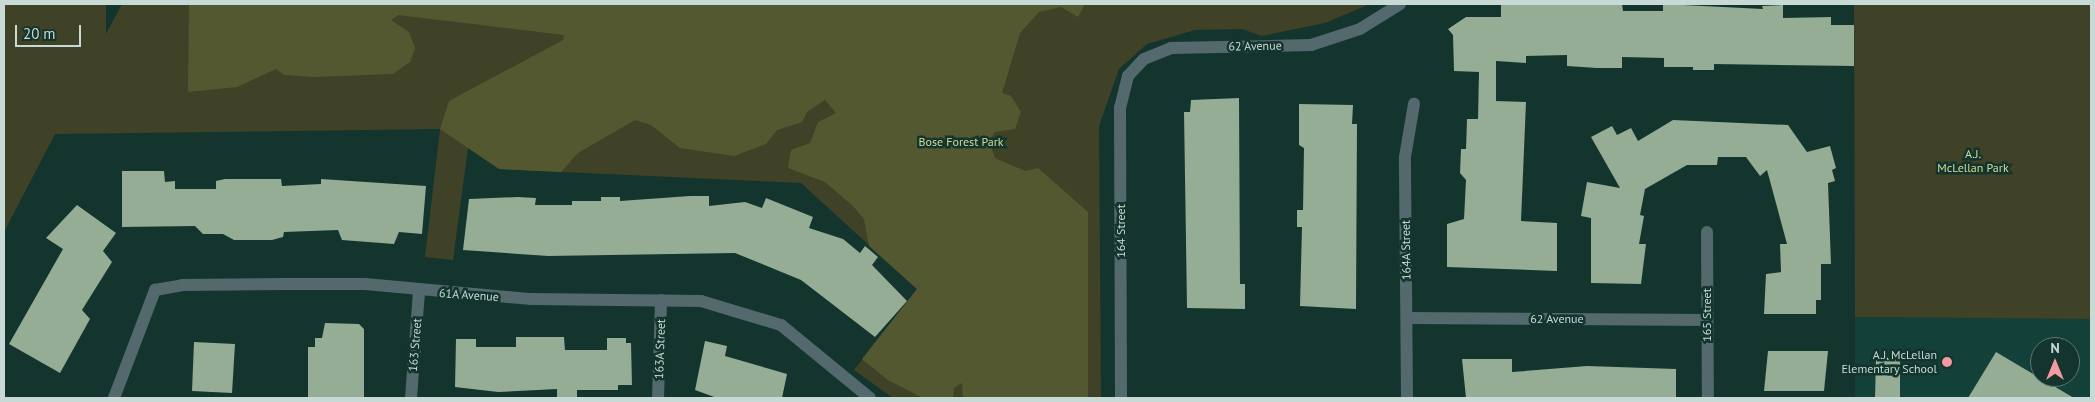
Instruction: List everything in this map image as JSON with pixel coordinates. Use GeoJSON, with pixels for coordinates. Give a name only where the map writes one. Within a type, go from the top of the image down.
{"type":"FeatureCollection","features":[{"type":"Feature","properties":{"kind":"street","name":"62 Avenue"},"geometry":{"type":"LineString","coordinates":[[1136,67],[1171,48],[1311,45],[1360,29],[1400,4]]}},
{"type":"Feature","properties":{"kind":"street","name":"164 Street"},"geometry":{"type":"LineString","coordinates":[[1121,398],[1120,108],[1125,84],[1136,67]]}},
{"type":"Feature","properties":{"kind":"street","name":"164A Street"},"geometry":{"type":"LineString","coordinates":[[1407,398],[1405,157],[1414,104]]}},
{"type":"Feature","properties":{"kind":"street","name":"165 Street"},"geometry":{"type":"LineString","coordinates":[[1707,232],[1706,320],[1708,398]]}},
{"type":"Feature","properties":{"kind":"street","name":"61A Avenue"},"geometry":{"type":"LineString","coordinates":[[114,398],[156,290],[182,285],[365,284],[420,291],[531,299],[701,301],[780,325],[870,398]]}},
{"type":"Feature","properties":{"kind":"street","name":"163 Street"},"geometry":{"type":"LineString","coordinates":[[411,398],[420,291]]}},
{"type":"Feature","properties":{"kind":"street","name":"163A Street"},"geometry":{"type":"LineString","coordinates":[[658,398],[661,300]]}},
{"type":"Feature","properties":{"kind":"street","name":"62 Avenue"},"geometry":{"type":"LineString","coordinates":[[1407,318],[1706,320]]}},
{"type":"Feature","properties":{"kind":"shaded area","name":"A.J. McLellan Elementary School"},"geometry":{"type":"Polygon","coordinates":[[[1855,317],[2091,319],[2091,398],[1855,398],[1855,317]]]}},
{"type":"Feature","properties":{"kind":"green space","name":"Bose Forest Park"},"geometry":{"type":"Polygon","coordinates":[[[4,4],[106,4],[106,34],[122,4],[1370,4],[1325,23],[1262,36],[1242,29],[1195,30],[1147,44],[1119,69],[1099,126],[1101,398],[893,398],[854,370],[917,289],[801,183],[499,169],[468,148],[453,260],[425,257],[440,129],[55,134],[4,232],[4,4]]]}},
{"type":"Feature","properties":{"kind":"green space","name":"Bose Forest Park"},"geometry":{"type":"Polygon","coordinates":[[[189,4],[1085,4],[1078,17],[1061,7],[1039,12],[1020,33],[1002,93],[1011,96],[1021,112],[1015,129],[995,132],[989,141],[995,158],[1025,171],[1038,168],[1088,212],[1088,398],[963,398],[962,383],[954,388],[953,398],[923,398],[888,380],[862,359],[917,289],[869,246],[864,219],[853,206],[825,182],[788,168],[791,150],[810,143],[818,122],[836,113],[825,100],[807,112],[802,122],[777,130],[766,144],[734,156],[680,148],[651,125],[635,120],[578,153],[561,172],[499,169],[440,129],[449,101],[563,40],[564,35],[398,15],[391,20],[409,32],[415,48],[410,62],[393,74],[313,77],[284,75],[276,69],[237,87],[188,92],[189,4]]]}},
{"type":"Feature","properties":{"kind":"green space","name":"A.J. McLellan Park"},"geometry":{"type":"Polygon","coordinates":[[[1854,4],[2091,4],[2091,319],[1855,317],[1854,4]]]}},
{"type":"Feature","properties":{"kind":"building"},"geometry":{"type":"Polygon","coordinates":[[[1501,4],[1622,4],[1623,11],[1663,11],[1663,4],[1763,9],[1762,6],[1783,5],[1783,18],[1831,17],[1831,25],[1854,25],[1854,66],[1714,64],[1714,70],[1693,70],[1693,67],[1664,67],[1664,58],[1622,57],[1622,68],[1597,68],[1567,66],[1567,55],[1526,56],[1526,63],[1496,61],[1496,101],[1526,102],[1521,221],[1557,223],[1557,271],[1447,267],[1447,224],[1464,219],[1466,180],[1460,173],[1461,149],[1466,149],[1467,119],[1478,119],[1479,72],[1454,71],[1453,35],[1448,29],[1466,17],[1501,17],[1501,4]]]}},
{"type":"Feature","properties":{"kind":"building"},"geometry":{"type":"Polygon","coordinates":[[[1239,98],[1240,284],[1245,284],[1245,309],[1187,308],[1184,112],[1190,112],[1191,100],[1239,98]]]}},
{"type":"Feature","properties":{"kind":"building"},"geometry":{"type":"Polygon","coordinates":[[[1299,104],[1353,105],[1352,124],[1357,124],[1356,309],[1300,306],[1302,227],[1297,227],[1297,210],[1303,210],[1304,148],[1299,145],[1299,104]]]}},
{"type":"Feature","properties":{"kind":"building"},"geometry":{"type":"Polygon","coordinates":[[[1673,120],[1788,125],[1807,152],[1830,146],[1836,168],[1832,170],[1835,181],[1828,183],[1831,264],[1821,264],[1821,300],[1816,300],[1816,314],[1764,314],[1766,274],[1781,272],[1780,244],[1787,244],[1767,170],[1760,176],[1746,157],[1718,157],[1717,165],[1687,165],[1645,189],[1640,215],[1644,216],[1639,244],[1646,244],[1641,284],[1591,283],[1591,218],[1581,216],[1587,182],[1620,188],[1591,137],[1612,126],[1617,135],[1631,128],[1638,141],[1673,120]]]}},
{"type":"Feature","properties":{"kind":"building"},"geometry":{"type":"Polygon","coordinates":[[[122,171],[164,171],[165,182],[175,181],[175,189],[216,189],[216,181],[225,179],[281,179],[282,186],[321,184],[321,179],[426,186],[422,234],[399,232],[394,244],[342,240],[338,230],[284,232],[283,237],[272,240],[234,240],[223,234],[203,234],[195,226],[122,227],[122,171]]]}},
{"type":"Feature","properties":{"kind":"building"},"geometry":{"type":"Polygon","coordinates":[[[709,196],[709,206],[745,202],[762,208],[766,198],[813,217],[809,228],[843,239],[860,253],[865,246],[878,257],[872,265],[907,301],[875,337],[801,280],[735,253],[548,256],[463,250],[469,199],[536,198],[535,205],[572,205],[572,201],[601,201],[601,197],[620,197],[620,201],[709,196]]]}},
{"type":"Feature","properties":{"kind":"building"},"geometry":{"type":"Polygon","coordinates":[[[77,205],[116,233],[103,251],[112,262],[82,310],[90,319],[60,373],[9,344],[63,249],[46,238],[77,205]]]}},
{"type":"Feature","properties":{"kind":"building"},"geometry":{"type":"Polygon","coordinates":[[[325,323],[359,324],[364,329],[364,398],[308,398],[308,347],[315,347],[315,338],[322,338],[325,323]]]}},
{"type":"Feature","properties":{"kind":"building"},"geometry":{"type":"Polygon","coordinates":[[[516,337],[564,337],[565,350],[607,350],[607,338],[626,338],[626,343],[631,343],[632,385],[618,385],[618,390],[577,390],[577,398],[557,398],[557,389],[498,392],[455,387],[456,339],[476,339],[476,347],[516,347],[516,337]]]}},
{"type":"Feature","properties":{"kind":"building"},"geometry":{"type":"Polygon","coordinates":[[[705,341],[727,346],[725,356],[787,374],[782,398],[717,398],[695,390],[705,341]]]}},
{"type":"Feature","properties":{"kind":"building"},"geometry":{"type":"Polygon","coordinates":[[[194,342],[235,344],[232,393],[192,391],[194,342]]]}},
{"type":"Feature","properties":{"kind":"building"},"geometry":{"type":"Polygon","coordinates":[[[1768,351],[1828,351],[1824,391],[1764,391],[1768,351]]]}},
{"type":"Feature","properties":{"kind":"building"},"geometry":{"type":"Polygon","coordinates":[[[1996,352],[2030,372],[2030,387],[2055,387],[2074,398],[1968,398],[1996,352]]]}},
{"type":"Feature","properties":{"kind":"building"},"geometry":{"type":"Polygon","coordinates":[[[1462,359],[1512,359],[1512,372],[1587,366],[1676,369],[1676,398],[1466,398],[1462,359]]]}},
{"type":"Feature","properties":{"kind":"building"},"geometry":{"type":"Polygon","coordinates":[[[1876,359],[1900,359],[1900,398],[1875,398],[1876,359]]]}},
{"type":"Feature","properties":{"kind":"place","name":"A.J. McLellan Elementary School"},"geometry":{"type":"Point","coordinates":[1947,362]}}]}
